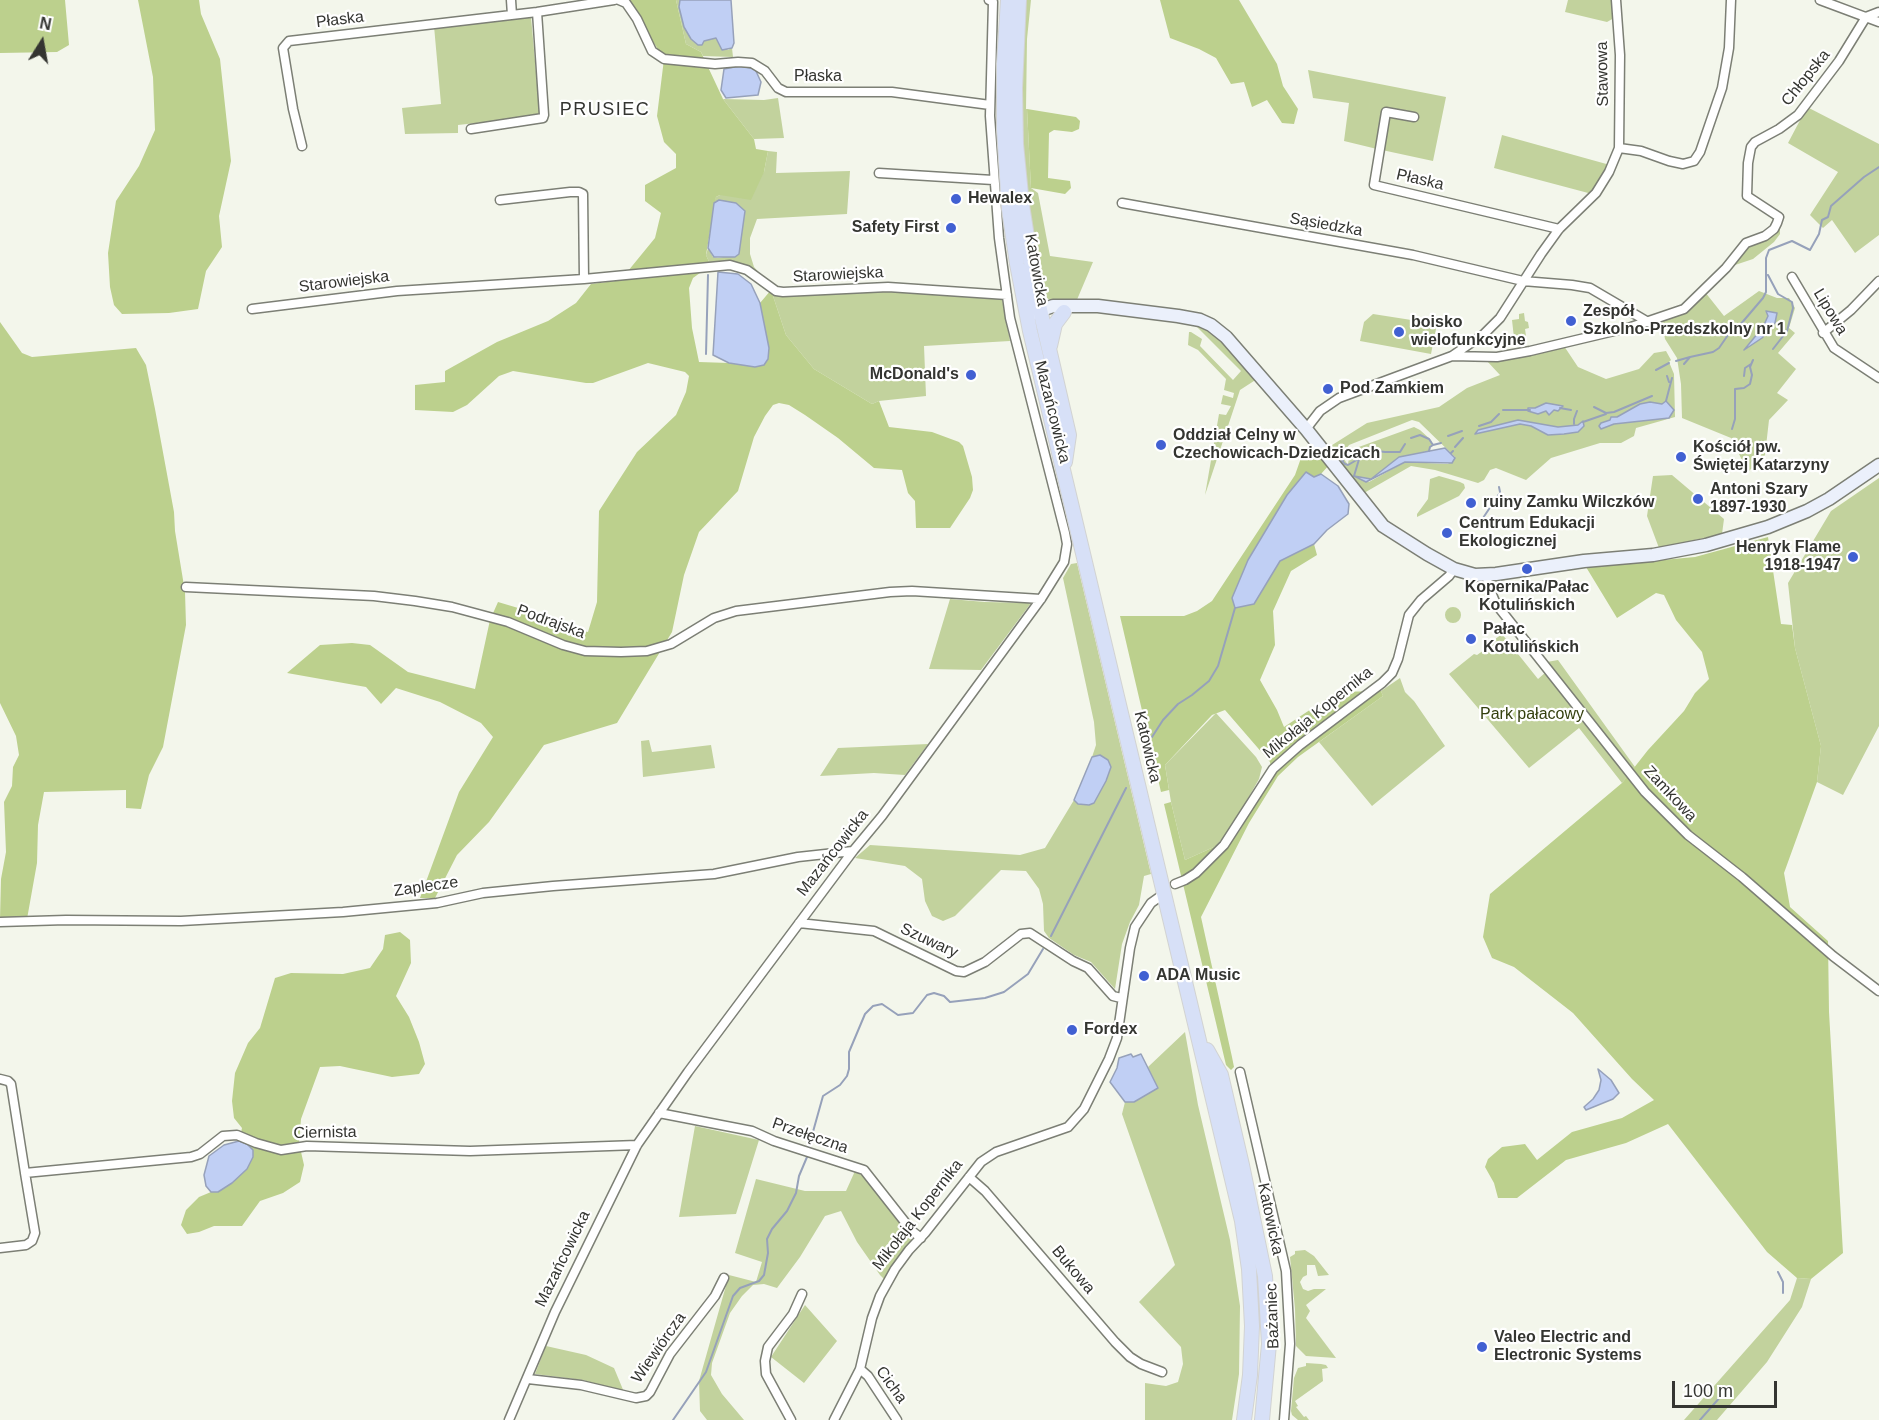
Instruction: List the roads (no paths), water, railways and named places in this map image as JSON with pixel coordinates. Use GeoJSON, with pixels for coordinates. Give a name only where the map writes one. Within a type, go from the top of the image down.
{"type":"FeatureCollection","features":[{"type":"Feature","properties":{"kind":"main road","name":"Katowicka"},"geometry":{"type":"LineString","coordinates":[[1008,0],[1004,96],[1006,176],[1017,264],[1033,313],[1049,351],[1069,435],[1064,470]]}},
{"type":"Feature","properties":{"kind":"main road","name":"Katowicka"},"geometry":{"type":"LineString","coordinates":[[1019,0],[1015,59],[1016,144],[1033,313],[1064,470],[1170,888],[1198,1032],[1242,1221],[1249,1269],[1252,1326],[1250,1375],[1244,1420]]}},
{"type":"Feature","properties":{"kind":"main road"},"geometry":{"type":"LineString","coordinates":[[1049,351],[1055,324],[1064,312]]}},
{"type":"Feature","properties":{"kind":"main road","name":"Katowicka"},"geometry":{"type":"LineString","coordinates":[[1198,1032],[1221,1075],[1261,1255],[1267,1299],[1269,1344],[1262,1420]]}},
{"type":"Feature","properties":{"kind":"street"},"geometry":{"type":"LineString","coordinates":[[511,0],[512,15]]}},
{"type":"Feature","properties":{"kind":"street","name":"Płaska"},"geometry":{"type":"LineString","coordinates":[[302,146],[298,123],[292,109],[283,48],[290,41],[537,12],[614,0]]}},
{"type":"Feature","properties":{"kind":"street","name":"Płaska"},"geometry":{"type":"LineString","coordinates":[[619,0],[626,3],[637,19],[652,51],[664,59],[715,64],[752,63],[765,71],[778,88],[786,92],[892,92],[990,105]]}},
{"type":"Feature","properties":{"kind":"street","name":"Stawowa"},"geometry":{"type":"LineString","coordinates":[[1616,0],[1620,55],[1619,148]]}},
{"type":"Feature","properties":{"kind":"street"},"geometry":{"type":"LineString","coordinates":[[1306,429],[1320,411],[1339,398],[1452,356],[1484,334],[1500,318],[1559,229],[1596,193],[1609,172],[1619,148],[1641,151],[1683,164],[1694,161],[1700,152],[1722,88],[1729,48],[1731,0]]}},
{"type":"Feature","properties":{"kind":"street"},"geometry":{"type":"LineString","coordinates":[[1820,0],[1879,22]]}},
{"type":"Feature","properties":{"kind":"street"},"geometry":{"type":"LineString","coordinates":[[991,1],[990,105],[993,180],[1010,318],[1053,306],[1086,306],[1179,316],[1200,320],[1211,325],[1226,337],[1306,429],[1383,526],[1427,554],[1454,568],[1474,575],[1487,575],[1584,561],[1653,555],[1706,545],[1807,512],[1879,465]]}},
{"type":"Feature","properties":{"kind":"street"},"geometry":{"type":"LineString","coordinates":[[471,129],[543,118],[537,12]]}},
{"type":"Feature","properties":{"kind":"street"},"geometry":{"type":"LineString","coordinates":[[1866,17],[1879,12]]}},
{"type":"Feature","properties":{"kind":"street","name":"Chłopska"},"geometry":{"type":"LineString","coordinates":[[1452,356],[1497,357],[1648,322],[1684,309],[1726,268],[1746,243],[1765,236],[1774,229],[1779,217],[1747,196],[1751,147],[1755,142],[1798,115],[1839,61],[1866,17]]}},
{"type":"Feature","properties":{"kind":"street","name":"Płaska"},"geometry":{"type":"LineString","coordinates":[[1414,117],[1386,112],[1374,185],[1559,229]]}},
{"type":"Feature","properties":{"kind":"street"},"geometry":{"type":"LineString","coordinates":[[879,173],[993,180]]}},
{"type":"Feature","properties":{"kind":"street"},"geometry":{"type":"LineString","coordinates":[[500,200],[570,192],[583,194],[584,279]]}},
{"type":"Feature","properties":{"kind":"street","name":"Sąsiedzka"},"geometry":{"type":"LineString","coordinates":[[1122,202],[1413,255],[1523,281]]}},
{"type":"Feature","properties":{"kind":"street","name":"Starowiejska"},"geometry":{"type":"LineString","coordinates":[[252,309],[397,291],[584,279],[730,265],[747,270],[777,291],[783,292],[888,287],[1007,295]]}},
{"type":"Feature","properties":{"kind":"street","name":"Lipowa"},"geometry":{"type":"LineString","coordinates":[[1792,277],[1823,333],[1834,348],[1879,378]]}},
{"type":"Feature","properties":{"kind":"street"},"geometry":{"type":"LineString","coordinates":[[1523,281],[1590,288],[1648,322]]}},
{"type":"Feature","properties":{"kind":"street"},"geometry":{"type":"LineString","coordinates":[[1823,333],[1851,310],[1879,281]]}},
{"type":"Feature","properties":{"kind":"street"},"geometry":{"type":"LineString","coordinates":[[1033,313],[1064,312],[1086,306]]}},
{"type":"Feature","properties":{"kind":"street","name":"Mazańcowicka"},"geometry":{"type":"LineString","coordinates":[[509,1420],[555,1312],[637,1144],[853,851],[882,816],[1041,599],[1064,562],[1067,544],[1029,383],[1010,318]]}},
{"type":"Feature","properties":{"kind":"street","name":"Mikołaja Kopernika"},"geometry":{"type":"LineString","coordinates":[[834,1420],[860,1369],[879,1296],[895,1269],[981,1162],[996,1152],[1068,1127],[1084,1110],[1117,1038],[1130,948],[1136,927],[1151,903],[1170,888],[1196,873],[1224,845],[1273,769],[1300,745],[1382,684],[1392,673],[1398,659],[1409,615],[1421,600],[1449,576],[1454,568]]}},
{"type":"Feature","properties":{"kind":"street","name":"Zamkowa"},"geometry":{"type":"LineString","coordinates":[[1487,575],[1488,585],[1496,604],[1645,792],[1688,835],[1833,956],[1879,991]]}},
{"type":"Feature","properties":{"kind":"street","name":"Podrajska"},"geometry":{"type":"LineString","coordinates":[[186,587],[374,596],[415,601],[452,607],[508,622],[562,645],[585,651],[621,652],[648,651],[670,644],[714,618],[736,611],[912,591],[1041,599]]}},
{"type":"Feature","properties":{"kind":"street","name":"Zaplecze"},"geometry":{"type":"LineString","coordinates":[[0,922],[181,921],[343,912],[437,903],[483,893],[714,874],[798,857],[853,851]]}},
{"type":"Feature","properties":{"kind":"street","name":"Szuwary"},"geometry":{"type":"LineString","coordinates":[[800,923],[874,931],[956,971],[964,972],[985,962],[1021,934],[1030,933],[1088,968],[1113,996],[1121,998]]}},
{"type":"Feature","properties":{"kind":"street","name":"Bażaniec"},"geometry":{"type":"LineString","coordinates":[[1240,1072],[1286,1271],[1290,1344],[1284,1420]]}},
{"type":"Feature","properties":{"kind":"street"},"geometry":{"type":"LineString","coordinates":[[0,1079],[11,1084],[35,1233],[32,1242],[26,1245],[0,1248]]}},
{"type":"Feature","properties":{"kind":"street","name":"Przełęczna"},"geometry":{"type":"LineString","coordinates":[[659,1113],[752,1131],[774,1141],[864,1170],[912,1231],[921,1238]]}},
{"type":"Feature","properties":{"kind":"street","name":"Ciernista"},"geometry":{"type":"LineString","coordinates":[[25,1173],[191,1157],[200,1154],[223,1136],[237,1135],[281,1150],[307,1146],[470,1151],[637,1144]]}},
{"type":"Feature","properties":{"kind":"street","name":"Bukowa"},"geometry":{"type":"LineString","coordinates":[[969,1177],[985,1191],[1115,1342],[1136,1360],[1162,1372]]}},
{"type":"Feature","properties":{"kind":"street","name":"Wiewiórcza"},"geometry":{"type":"LineString","coordinates":[[528,1378],[581,1385],[642,1398],[650,1392],[670,1354],[715,1296],[724,1278]]}},
{"type":"Feature","properties":{"kind":"street"},"geometry":{"type":"LineString","coordinates":[[791,1420],[766,1374],[765,1361],[768,1347],[793,1314],[802,1294]]}},
{"type":"Feature","properties":{"kind":"street","name":"Cicha"},"geometry":{"type":"LineString","coordinates":[[860,1369],[868,1376],[897,1420]]}},
{"type":"Feature","properties":{"kind":"water"},"geometry":{"type":"Polygon","coordinates":[[[680,0],[731,0],[734,43],[732,48],[722,50],[716,38],[704,41],[702,45],[698,45],[691,39],[684,27],[679,7],[680,0]]]}},
{"type":"Feature","properties":{"kind":"water"},"geometry":{"type":"Polygon","coordinates":[[[740,66],[755,69],[761,82],[758,95],[726,98],[721,90],[724,69],[740,66]]]}},
{"type":"Feature","properties":{"kind":"water"},"geometry":{"type":"Polygon","coordinates":[[[719,200],[736,203],[745,211],[739,254],[735,257],[714,257],[708,248],[714,203],[719,200]]]}},
{"type":"Feature","properties":{"kind":"water"},"geometry":{"type":"Polygon","coordinates":[[[718,272],[738,274],[751,284],[760,303],[769,348],[768,359],[764,365],[755,367],[729,363],[713,355],[718,272]]]}},
{"type":"Feature","properties":{"kind":"water"},"geometry":{"type":"Polygon","coordinates":[[[1766,311],[1777,313],[1775,323],[1762,338],[1744,350],[1763,327],[1768,316],[1766,311]]]}},
{"type":"Feature","properties":{"kind":"water"},"geometry":{"type":"Polygon","coordinates":[[[1666,401],[1674,410],[1669,418],[1614,424],[1601,429],[1599,426],[1611,417],[1617,417],[1640,404],[1650,402],[1662,404],[1666,401]]]}},
{"type":"Feature","properties":{"kind":"water"},"geometry":{"type":"Polygon","coordinates":[[[1546,403],[1563,406],[1549,415],[1546,411],[1538,414],[1528,411],[1528,408],[1535,408],[1546,403]]]}},
{"type":"Feature","properties":{"kind":"water"},"geometry":{"type":"Polygon","coordinates":[[[1518,420],[1558,427],[1578,425],[1583,421],[1584,426],[1578,432],[1548,435],[1531,426],[1520,424],[1475,434],[1478,430],[1518,420]]]}},
{"type":"Feature","properties":{"kind":"water"},"geometry":{"type":"Polygon","coordinates":[[[1445,448],[1455,458],[1452,463],[1405,462],[1366,482],[1354,476],[1371,479],[1399,457],[1445,448]]]}},
{"type":"Feature","properties":{"kind":"water"},"geometry":{"type":"Polygon","coordinates":[[[1306,472],[1314,477],[1321,474],[1338,486],[1349,504],[1348,514],[1327,530],[1314,544],[1280,561],[1254,604],[1235,608],[1232,598],[1248,560],[1287,495],[1306,472]]]}},
{"type":"Feature","properties":{"kind":"water"},"geometry":{"type":"Polygon","coordinates":[[[1100,755],[1108,760],[1111,767],[1106,781],[1094,803],[1078,804],[1074,800],[1092,757],[1100,755]]]}},
{"type":"Feature","properties":{"kind":"water"},"geometry":{"type":"Polygon","coordinates":[[[1131,1054],[1133,1057],[1141,1054],[1158,1088],[1134,1102],[1125,1102],[1110,1082],[1119,1058],[1131,1054]]]}},
{"type":"Feature","properties":{"kind":"water"},"geometry":{"type":"Polygon","coordinates":[[[1598,1069],[1611,1080],[1619,1093],[1613,1099],[1586,1110],[1584,1107],[1599,1090],[1601,1080],[1598,1069]]]}},
{"type":"Feature","properties":{"kind":"water"},"geometry":{"type":"Polygon","coordinates":[[[239,1141],[247,1144],[253,1150],[253,1157],[247,1169],[218,1192],[211,1192],[206,1186],[204,1175],[209,1156],[224,1145],[239,1141]]]}},
{"type":"Feature","properties":{"kind":"waterway"},"geometry":{"type":"LineString","coordinates":[[1684,364],[1690,357],[1713,352],[1719,348],[1728,335],[1734,332],[1763,298],[1766,292],[1766,258],[1769,250],[1792,241],[1810,250],[1819,234],[1822,220],[1828,217],[1831,206],[1879,167]]}},
{"type":"Feature","properties":{"kind":"waterway"},"geometry":{"type":"LineString","coordinates":[[706,354],[708,275]]}},
{"type":"Feature","properties":{"kind":"waterway"},"geometry":{"type":"LineString","coordinates":[[1768,275],[1778,294],[1792,302],[1793,308],[1787,331],[1773,349]]}},
{"type":"Feature","properties":{"kind":"waterway"},"geometry":{"type":"LineString","coordinates":[[1676,361],[1690,357]]}},
{"type":"Feature","properties":{"kind":"waterway"},"geometry":{"type":"LineString","coordinates":[[1732,429],[1735,419],[1735,389],[1744,388],[1750,384],[1752,375],[1750,367],[1753,360]]}},
{"type":"Feature","properties":{"kind":"waterway"},"geometry":{"type":"LineString","coordinates":[[1656,370],[1669,363]]}},
{"type":"Feature","properties":{"kind":"waterway"},"geometry":{"type":"LineString","coordinates":[[1744,376],[1745,368],[1751,364]]}},
{"type":"Feature","properties":{"kind":"waterway"},"geometry":{"type":"LineString","coordinates":[[1667,376],[1669,382]]}},
{"type":"Feature","properties":{"kind":"waterway"},"geometry":{"type":"LineString","coordinates":[[1666,401],[1672,378]]}},
{"type":"Feature","properties":{"kind":"waterway"},"geometry":{"type":"LineString","coordinates":[[1594,407],[1606,413],[1614,412],[1652,396]]}},
{"type":"Feature","properties":{"kind":"waterway"},"geometry":{"type":"LineString","coordinates":[[1560,408],[1571,410]]}},
{"type":"Feature","properties":{"kind":"waterway"},"geometry":{"type":"LineString","coordinates":[[1503,410],[1530,410]]}},
{"type":"Feature","properties":{"kind":"waterway"},"geometry":{"type":"LineString","coordinates":[[1574,424],[1577,411]]}},
{"type":"Feature","properties":{"kind":"waterway"},"geometry":{"type":"LineString","coordinates":[[1479,426],[1491,422],[1499,414]]}},
{"type":"Feature","properties":{"kind":"waterway"},"geometry":{"type":"LineString","coordinates":[[1583,422],[1606,414]]}},
{"type":"Feature","properties":{"kind":"waterway"},"geometry":{"type":"LineString","coordinates":[[1448,436],[1462,431]]}},
{"type":"Feature","properties":{"kind":"waterway"},"geometry":{"type":"LineString","coordinates":[[1411,438],[1420,435],[1429,439],[1433,445],[1441,443]]}},
{"type":"Feature","properties":{"kind":"waterway"},"geometry":{"type":"LineString","coordinates":[[1455,447],[1463,438]]}},
{"type":"Feature","properties":{"kind":"waterway"},"geometry":{"type":"LineString","coordinates":[[1354,476],[1360,456],[1364,452],[1370,450],[1400,452],[1405,444]]}},
{"type":"Feature","properties":{"kind":"waterway"},"geometry":{"type":"LineString","coordinates":[[1429,451],[1433,445]]}},
{"type":"Feature","properties":{"kind":"waterway"},"geometry":{"type":"LineString","coordinates":[[1343,461],[1341,460],[1348,465],[1360,458]]}},
{"type":"Feature","properties":{"kind":"waterway"},"geometry":{"type":"LineString","coordinates":[[1499,487],[1500,492]]}},
{"type":"Feature","properties":{"kind":"waterway"},"geometry":{"type":"LineString","coordinates":[[1483,518],[1499,494]]}},
{"type":"Feature","properties":{"kind":"waterway"},"geometry":{"type":"LineString","coordinates":[[1152,737],[1163,720],[1178,704],[1209,681],[1218,666],[1235,608]]}},
{"type":"Feature","properties":{"kind":"waterway"},"geometry":{"type":"LineString","coordinates":[[1051,936],[1126,788]]}},
{"type":"Feature","properties":{"kind":"waterway"},"geometry":{"type":"LineString","coordinates":[[809,1146],[823,1096],[840,1085],[847,1076],[849,1052],[865,1014],[873,1006],[882,1004],[898,1015],[913,1013],[927,995],[934,993],[944,996],[950,1002],[985,998],[1004,992],[1028,974],[1043,949]]}},
{"type":"Feature","properties":{"kind":"waterway"},"geometry":{"type":"LineString","coordinates":[[673,1420],[706,1372],[733,1296],[740,1288],[759,1281],[764,1275],[768,1253],[767,1239],[787,1211],[796,1193],[799,1176],[807,1157]]}},
{"type":"Feature","properties":{"kind":"waterway"},"geometry":{"type":"LineString","coordinates":[[1778,1272],[1783,1282],[1783,1293]]}},
{"type":"Feature","properties":{"kind":"waterway"},"geometry":{"type":"LineString","coordinates":[[1700,1420],[1729,1387]]}},
{"type":"Feature","properties":{"kind":"place","name":"Hewalex"},"geometry":{"type":"Point","coordinates":[956,199]}},
{"type":"Feature","properties":{"kind":"place","name":"Safety First"},"geometry":{"type":"Point","coordinates":[951,228]}},
{"type":"Feature","properties":{"kind":"place","name":"Zespół Szkolno-Przedszkolny nr 1"},"geometry":{"type":"Point","coordinates":[1571,321]}},
{"type":"Feature","properties":{"kind":"place","name":"boisko wielofunkcyjne"},"geometry":{"type":"Point","coordinates":[1399,332]}},
{"type":"Feature","properties":{"kind":"place","name":"McDonald's"},"geometry":{"type":"Point","coordinates":[971,375]}},
{"type":"Feature","properties":{"kind":"place","name":"Pod Zamkiem"},"geometry":{"type":"Point","coordinates":[1328,389]}},
{"type":"Feature","properties":{"kind":"place","name":"Oddział Celny w Czechowicach-Dziedzicach"},"geometry":{"type":"Point","coordinates":[1161,445]}},
{"type":"Feature","properties":{"kind":"place","name":"Kościół pw. Świętej Katarzyny"},"geometry":{"type":"Point","coordinates":[1681,457]}},
{"type":"Feature","properties":{"kind":"place","name":"Antoni Szary 1897-1930"},"geometry":{"type":"Point","coordinates":[1698,499]}},
{"type":"Feature","properties":{"kind":"place","name":"ruiny Zamku Wilczków"},"geometry":{"type":"Point","coordinates":[1471,503]}},
{"type":"Feature","properties":{"kind":"place","name":"Centrum Edukacji Ekologicznej"},"geometry":{"type":"Point","coordinates":[1447,533]}},
{"type":"Feature","properties":{"kind":"place","name":"Henryk Flame 1918-1947"},"geometry":{"type":"Point","coordinates":[1853,557]}},
{"type":"Feature","properties":{"kind":"place","name":"Kopernika/Pałac Kotulińskich"},"geometry":{"type":"Point","coordinates":[1527,569]}},
{"type":"Feature","properties":{"kind":"place","name":"Pałac Kotulińskich"},"geometry":{"type":"Point","coordinates":[1471,639]}},
{"type":"Feature","properties":{"kind":"place","name":"ADA Music"},"geometry":{"type":"Point","coordinates":[1144,976]}},
{"type":"Feature","properties":{"kind":"place","name":"Fordex"},"geometry":{"type":"Point","coordinates":[1072,1030]}},
{"type":"Feature","properties":{"kind":"place","name":"Valeo Electric and Electronic Systems"},"geometry":{"type":"Point","coordinates":[1482,1347]}},
{"type":"Feature","properties":{"kind":"district","name":"PRUSIEC"},"geometry":{"type":"Point","coordinates":[605,110]}},
{"type":"Feature","properties":{"kind":"park label","name":"Park pałacowy"},"geometry":{"type":"Point","coordinates":[1532,715]}}]}
